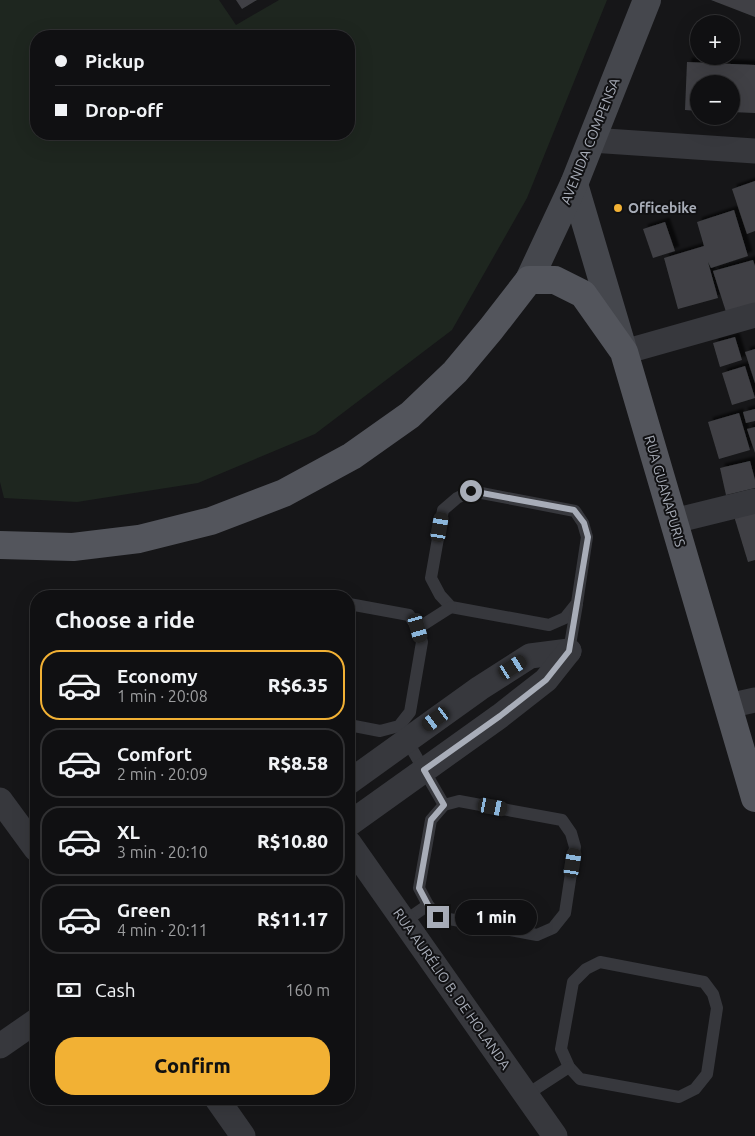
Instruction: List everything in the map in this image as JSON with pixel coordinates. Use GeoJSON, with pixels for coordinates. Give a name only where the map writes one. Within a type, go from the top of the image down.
{"type":"FeatureCollection","features":[{"type":"Feature","properties":{"kind":"main road"},"geometry":{"type":"LineString","coordinates":[[529,280],[555,280],[583,294],[624,352]]}},
{"type":"Feature","properties":{"kind":"main road","name":"AVENIDA COMPENSA"},"geometry":{"type":"LineString","coordinates":[[0,545],[73,547],[139,539],[211,522],[284,493],[352,456],[410,415],[455,372],[529,280]]}},
{"type":"Feature","properties":{"kind":"main road","name":"RUA GUANAPURIS"},"geometry":{"type":"LineString","coordinates":[[624,352],[755,798]]}},
{"type":"Feature","properties":{"kind":"street","name":"AVENIDA COMPENSA"},"geometry":{"type":"LineString","coordinates":[[529,280],[574,184],[647,0]]}},
{"type":"Feature","properties":{"kind":"street"},"geometry":{"type":"LineString","coordinates":[[591,140],[755,151]]}},
{"type":"Feature","properties":{"kind":"street","name":"RUA GUANAPURIS"},"geometry":{"type":"LineString","coordinates":[[574,184],[624,352]]}},
{"type":"Feature","properties":{"kind":"street"},"geometry":{"type":"LineString","coordinates":[[624,352],[755,315]]}},
{"type":"Feature","properties":{"kind":"street"},"geometry":{"type":"LineString","coordinates":[[674,522],[755,501]]}},
{"type":"Feature","properties":{"kind":"street"},"geometry":{"type":"LineString","coordinates":[[355,777],[403,733],[530,656],[569,651]]}},
{"type":"Feature","properties":{"kind":"street"},"geometry":{"type":"LineString","coordinates":[[355,820],[500,716],[546,680],[569,651]]}},
{"type":"Feature","properties":{"kind":"street"},"geometry":{"type":"LineString","coordinates":[[728,706],[755,700]]}},
{"type":"Feature","properties":{"kind":"street"},"geometry":{"type":"LineString","coordinates":[[0,800],[30,841]]}},
{"type":"Feature","properties":{"kind":"street","name":"RUA AURÉLIO B. DE HOLANDA"},"geometry":{"type":"LineString","coordinates":[[355,850],[555,1136]]}},
{"type":"Feature","properties":{"kind":"street"},"geometry":{"type":"LineString","coordinates":[[0,1046],[30,1025]]}},
{"type":"Feature","properties":{"kind":"street"},"geometry":{"type":"LineString","coordinates":[[221,1105],[243,1136]]}},
{"type":"Feature","properties":{"kind":"lane"},"geometry":{"type":"LineString","coordinates":[[569,651],[577,603],[588,537],[584,523],[574,510],[471,491],[457,498],[443,510],[431,578],[440,595],[451,607],[549,625],[565,618],[577,603]]}},
{"type":"Feature","properties":{"kind":"lane"},"geometry":{"type":"LineString","coordinates":[[355,605],[409,615],[418,628],[422,642],[410,712],[403,733],[444,805]]}},
{"type":"Feature","properties":{"kind":"lane"},"geometry":{"type":"LineString","coordinates":[[418,628],[451,607]]}},
{"type":"Feature","properties":{"kind":"lane"},"geometry":{"type":"LineString","coordinates":[[355,726],[403,733]]}},
{"type":"Feature","properties":{"kind":"lane"},"geometry":{"type":"LineString","coordinates":[[459,801],[562,820],[572,833],[576,847],[565,913],[553,928],[537,935],[438,917],[428,905],[419,888],[431,820],[444,805],[459,801]]}},
{"type":"Feature","properties":{"kind":"lane"},"geometry":{"type":"LineString","coordinates":[[405,921],[428,905]]}},
{"type":"Feature","properties":{"kind":"lane"},"geometry":{"type":"LineString","coordinates":[[600,962],[704,982],[713,994],[717,1008],[707,1074],[695,1089],[679,1096],[580,1079],[569,1067],[561,1049],[573,982],[586,969],[600,962]]}},
{"type":"Feature","properties":{"kind":"lane"},"geometry":{"type":"LineString","coordinates":[[526,1095],[569,1067]]}},
{"type":"Feature","properties":{"kind":"shaded area"},"geometry":{"type":"Polygon","coordinates":[[[0,0],[219,0],[236,25],[279,0],[607,0],[527,198],[452,330],[315,434],[198,483],[77,502],[4,498],[0,482],[0,0]]]}},
{"type":"Feature","properties":{"kind":"building"},"geometry":{"type":"Polygon","coordinates":[[[236,0],[257,0],[242,9],[236,0]]]}},
{"type":"Feature","properties":{"kind":"building"},"geometry":{"type":"Polygon","coordinates":[[[711,0],[755,0],[755,17],[711,0]]]}},
{"type":"Feature","properties":{"kind":"building"},"geometry":{"type":"Polygon","coordinates":[[[687,62],[690,62],[690,65],[755,65],[755,113],[740,112],[740,75],[690,75],[690,110],[685,110],[687,62]]]}},
{"type":"Feature","properties":{"kind":"building"},"geometry":{"type":"Polygon","coordinates":[[[755,181],[755,231],[747,234],[732,189],[755,181]]]}},
{"type":"Feature","properties":{"kind":"building"},"geometry":{"type":"Polygon","coordinates":[[[734,210],[748,256],[711,268],[708,262],[718,298],[678,309],[664,258],[704,246],[697,222],[734,210]]]}},
{"type":"Feature","properties":{"kind":"building"},"geometry":{"type":"Polygon","coordinates":[[[665,222],[675,251],[653,258],[643,229],[665,222]]]}},
{"type":"Feature","properties":{"kind":"building"},"geometry":{"type":"Polygon","coordinates":[[[753,260],[755,266],[755,303],[726,312],[713,271],[753,260]]]}},
{"type":"Feature","properties":{"kind":"building"},"geometry":{"type":"Polygon","coordinates":[[[735,337],[742,360],[720,367],[713,343],[735,337]]]}},
{"type":"Feature","properties":{"kind":"building"},"geometry":{"type":"Polygon","coordinates":[[[755,349],[755,383],[745,352],[755,349]]]}},
{"type":"Feature","properties":{"kind":"building"},"geometry":{"type":"Polygon","coordinates":[[[745,366],[755,398],[732,405],[722,373],[745,366]]]}},
{"type":"Feature","properties":{"kind":"building"},"geometry":{"type":"Polygon","coordinates":[[[755,409],[755,421],[746,423],[743,412],[755,409]]]}},
{"type":"Feature","properties":{"kind":"building"},"geometry":{"type":"Polygon","coordinates":[[[739,413],[750,450],[719,459],[708,422],[739,413]]]}},
{"type":"Feature","properties":{"kind":"building"},"geometry":{"type":"Polygon","coordinates":[[[755,427],[755,453],[747,429],[755,427]]]}},
{"type":"Feature","properties":{"kind":"building"},"geometry":{"type":"Polygon","coordinates":[[[750,461],[755,488],[726,495],[720,468],[750,461]]]}},
{"type":"Feature","properties":{"kind":"building"},"geometry":{"type":"Polygon","coordinates":[[[755,509],[755,560],[748,562],[734,516],[755,509]]]}},
{"type":"Feature","properties":{"kind":"place","name":"Officebike"},"geometry":{"type":"Point","coordinates":[618,208]}},
{"type":"Feature","properties":{"kind":"route"},"geometry":{"type":"LineString","coordinates":[[438,917],[428,905],[419,888],[431,820],[444,805],[424,770],[500,716],[546,680],[569,651],[588,537],[584,523],[574,510],[471,491]]}}]}
